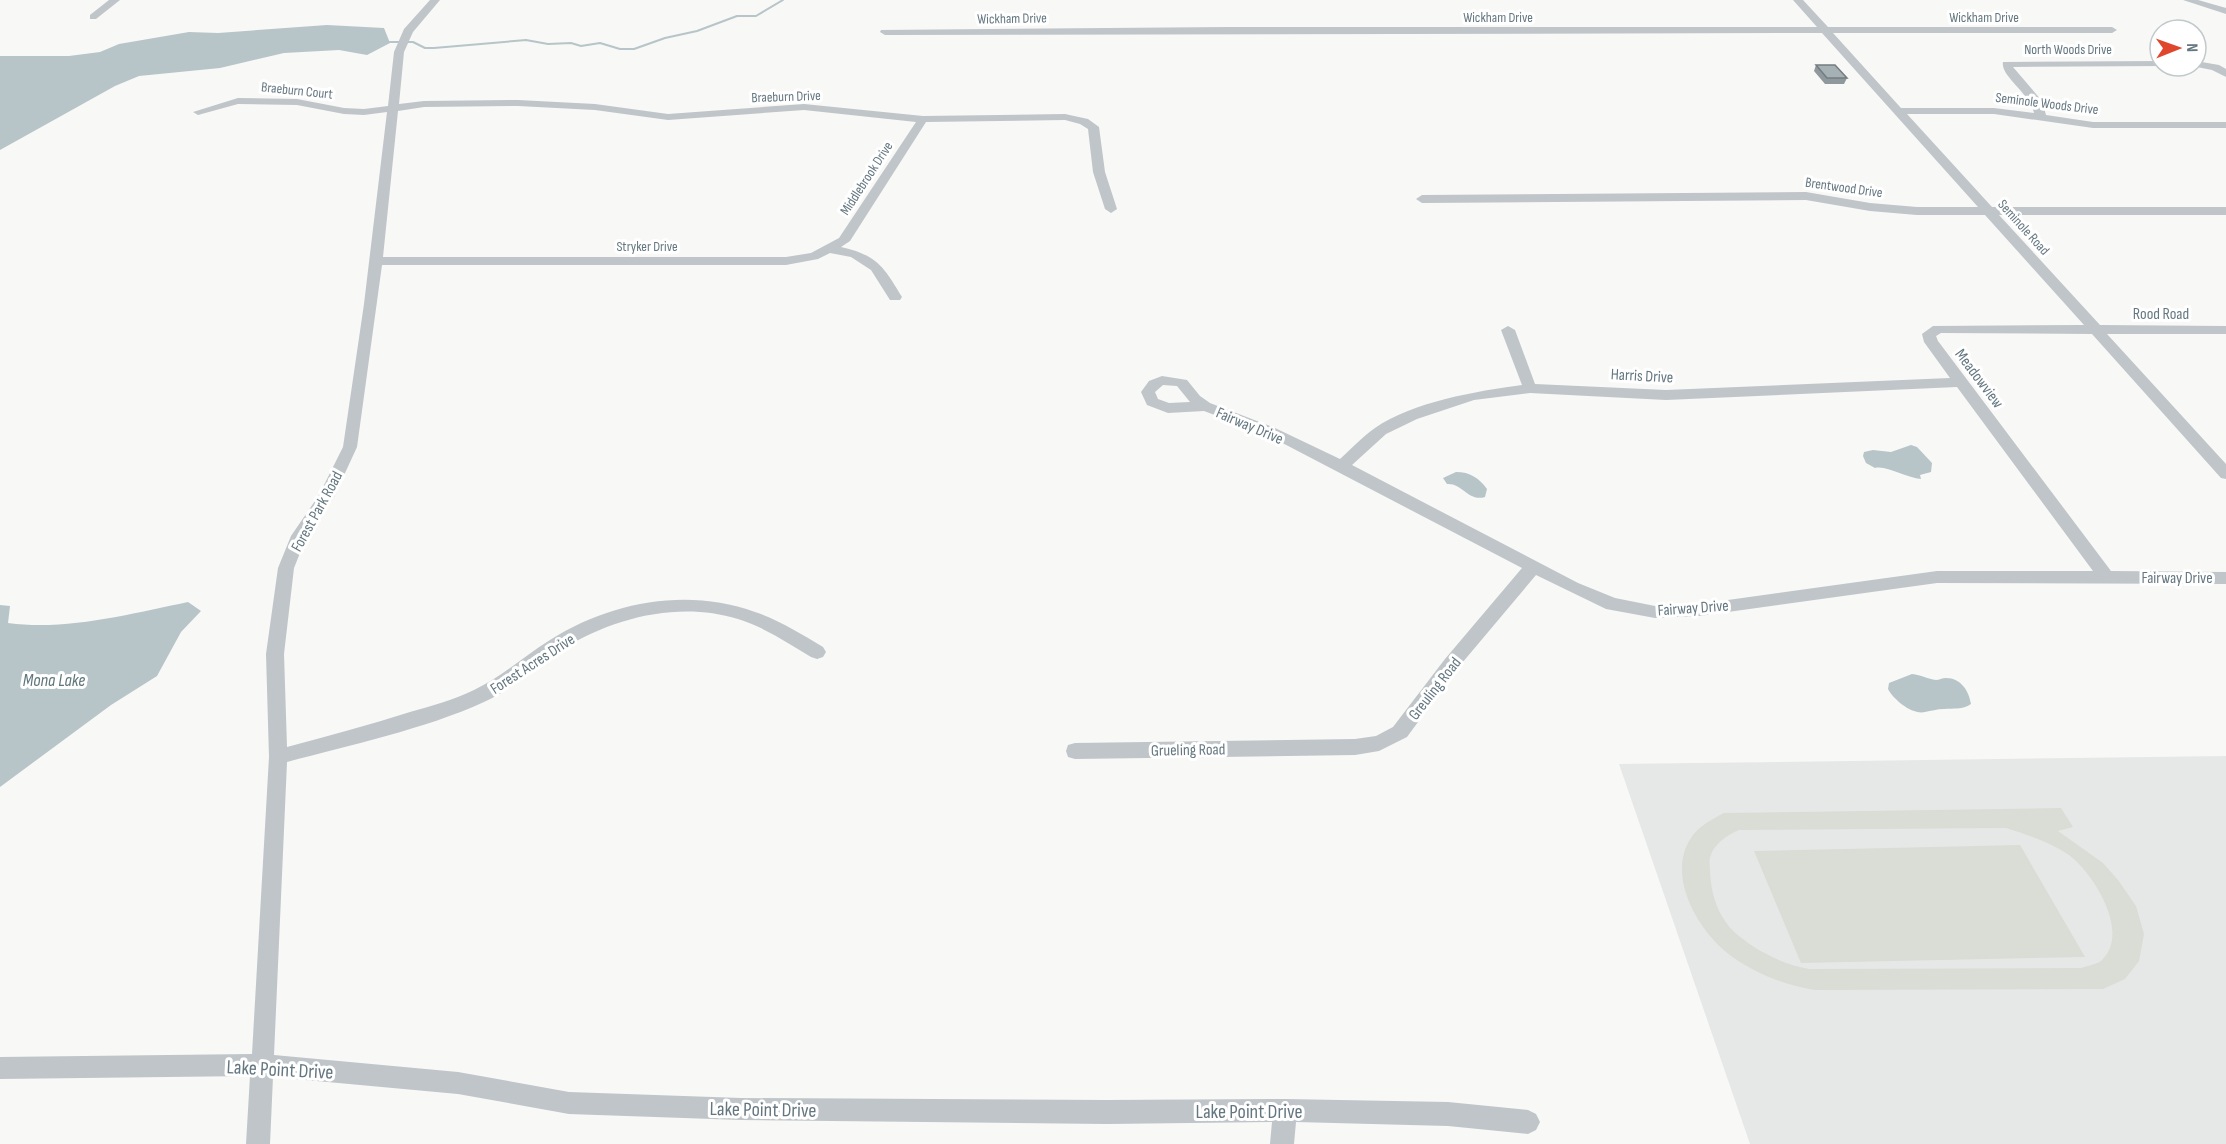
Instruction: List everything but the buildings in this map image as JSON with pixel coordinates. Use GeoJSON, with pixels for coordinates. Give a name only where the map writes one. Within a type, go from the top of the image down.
{"type":"FeatureCollection","features":[{"type":"Feature","properties":{"kind":"street"},"geometry":{"type":"LineString","coordinates":[[93,17],[115,0]]}},
{"type":"Feature","properties":{"kind":"street","name":"Forest Park Road"},"geometry":{"type":"LineString","coordinates":[[258,1144],[278,758],[276,654],[286,568],[299,536],[326,497],[348,455],[363,365],[388,144],[403,41],[435,0]]}},
{"type":"Feature","properties":{"kind":"street","name":"Seminole Road"},"geometry":{"type":"LineString","coordinates":[[1798,0],[2226,474]]}},
{"type":"Feature","properties":{"kind":"street"},"geometry":{"type":"LineString","coordinates":[[2188,0],[2226,11]]}},
{"type":"Feature","properties":{"kind":"street","name":"Wickham Drive"},"geometry":{"type":"LineString","coordinates":[[885,32],[2112,30]]}},
{"type":"Feature","properties":{"kind":"street","name":"North Woods Drive"},"geometry":{"type":"LineString","coordinates":[[2042,118],[2037,101],[2008,71],[2007,64],[2148,64]]}},
{"type":"Feature","properties":{"kind":"street"},"geometry":{"type":"LineString","coordinates":[[2208,66],[2216,67],[2226,74]]}},
{"type":"Feature","properties":{"kind":"street","name":"Braeburn Court"},"geometry":{"type":"LineString","coordinates":[[198,112],[238,101],[297,102],[344,111],[364,112],[394,108]]}},
{"type":"Feature","properties":{"kind":"street","name":"Braeburn Drive"},"geometry":{"type":"LineString","coordinates":[[394,108],[424,104],[543,103],[595,106],[672,117],[804,107],[923,119],[1065,117],[1084,121],[1093,127],[1099,172],[1111,209]]}},
{"type":"Feature","properties":{"kind":"street","name":"Seminole Woods Drive"},"geometry":{"type":"LineString","coordinates":[[1900,111],[1994,111],[2093,125],[2226,125]]}},
{"type":"Feature","properties":{"kind":"street","name":"Middlebrook Drive"},"geometry":{"type":"LineString","coordinates":[[830,249],[844,241],[923,119]]}},
{"type":"Feature","properties":{"kind":"street","name":"Brentwood Drive"},"geometry":{"type":"LineString","coordinates":[[1422,199],[1806,196],[1870,207],[1917,211],[2226,211]]}},
{"type":"Feature","properties":{"kind":"street","name":"Stryker Drive"},"geometry":{"type":"LineString","coordinates":[[376,261],[786,261],[814,256],[830,249],[861,254],[871,261],[895,297]]}},
{"type":"Feature","properties":{"kind":"street","name":"Meadowview"},"geometry":{"type":"LineString","coordinates":[[2096,330],[1947,329],[1932,331],[1929,334],[1931,342],[2106,577]]}},
{"type":"Feature","properties":{"kind":"street"},"geometry":{"type":"LineString","coordinates":[[1508,330],[1530,388]]}},
{"type":"Feature","properties":{"kind":"street","name":"Rood Road"},"geometry":{"type":"LineString","coordinates":[[2096,330],[2226,330]]}},
{"type":"Feature","properties":{"kind":"street","name":"Harris Drive"},"geometry":{"type":"LineString","coordinates":[[1341,466],[1381,431],[1412,416],[1472,396],[1530,388],[1666,395],[1961,382]]}},
{"type":"Feature","properties":{"kind":"street","name":"Fairway Drive"},"geometry":{"type":"LineString","coordinates":[[1205,406],[1270,432],[1341,466],[1612,604],[1655,612],[1698,610],[1937,577],[2226,578]]}},
{"type":"Feature","properties":{"kind":"street","name":"Greuling Road"},"geometry":{"type":"LineString","coordinates":[[1301,748],[1379,743],[1400,732],[1451,664],[1534,566]]}},
{"type":"Feature","properties":{"kind":"street","name":"Forest Acres Drive"},"geometry":{"type":"LineString","coordinates":[[278,758],[395,724],[485,694],[526,668],[556,645],[588,627],[652,609],[702,606],[735,611],[766,624],[817,652]]}},
{"type":"Feature","properties":{"kind":"street","name":"Grueling Road"},"geometry":{"type":"LineString","coordinates":[[1075,750],[1301,748]]}},
{"type":"Feature","properties":{"kind":"street","name":"Lake Point Drive"},"geometry":{"type":"LineString","coordinates":[[0,1068],[262,1065],[458,1083],[569,1102],[753,1109],[1107,1112],[1285,1110],[1448,1114],[1528,1122]]}},
{"type":"Feature","properties":{"kind":"street"},"geometry":{"type":"LineString","coordinates":[[1282,1144],[1285,1110]]}},
{"type":"Feature","properties":{"kind":"shaded area"},"geometry":{"type":"Polygon","coordinates":[[[2226,756],[2226,1144],[1750,1144],[1619,764],[2226,756]]]}},
{"type":"Feature","properties":{"kind":"shaded area"},"geometry":{"type":"Polygon","coordinates":[[[2061,808],[2073,827],[2058,831],[2103,863],[2136,906],[2144,934],[2139,961],[2125,979],[2103,989],[1815,990],[1783,982],[1753,969],[1721,948],[1699,920],[1684,887],[1682,870],[1684,853],[1691,838],[1706,823],[1724,813],[2061,808]],[[2006,828],[1739,830],[1722,840],[1712,852],[1710,862],[1712,889],[1721,915],[1739,936],[1772,957],[1809,969],[2081,968],[2102,960],[2110,948],[2111,919],[2098,889],[2088,875],[2062,850],[2006,828]]]}},
{"type":"Feature","properties":{"kind":"shaded area"},"geometry":{"type":"Polygon","coordinates":[[[2020,845],[2085,957],[1801,963],[1754,851],[2020,845]]]}},
{"type":"Feature","properties":{"kind":"water"},"geometry":{"type":"Polygon","coordinates":[[[327,25],[384,28],[390,43],[367,55],[339,50],[284,53],[220,68],[139,76],[115,86],[0,150],[0,56],[69,56],[100,52],[119,44],[189,32],[218,33],[327,25]]]}},
{"type":"Feature","properties":{"kind":"water"},"geometry":{"type":"Polygon","coordinates":[[[1911,445],[1917,447],[1932,463],[1931,472],[1920,475],[1921,479],[1885,468],[1875,468],[1866,463],[1863,456],[1864,452],[1873,450],[1891,452],[1911,445]]]}},
{"type":"Feature","properties":{"kind":"water"},"geometry":{"type":"Polygon","coordinates":[[[1456,472],[1470,474],[1481,482],[1487,489],[1485,497],[1474,497],[1453,484],[1447,484],[1443,478],[1456,472]]]}},
{"type":"Feature","properties":{"kind":"water","name":"Mona Lake"},"geometry":{"type":"Polygon","coordinates":[[[188,602],[201,611],[181,632],[157,676],[111,705],[0,787],[0,605],[10,606],[8,623],[53,625],[98,620],[188,602]]]}},
{"type":"Feature","properties":{"kind":"water"},"geometry":{"type":"Polygon","coordinates":[[[1912,674],[1936,680],[1946,678],[1956,680],[1966,690],[1971,704],[1961,708],[1925,712],[1909,709],[1894,698],[1888,689],[1889,683],[1912,674]]]}},
{"type":"Feature","properties":{"kind":"waterway"},"geometry":{"type":"LineString","coordinates":[[386,42],[413,42],[425,48],[434,48],[526,40],[548,44],[571,43],[581,46],[600,43],[620,49],[634,49],[665,38],[697,31],[737,16],[756,16],[783,0]]}}]}
